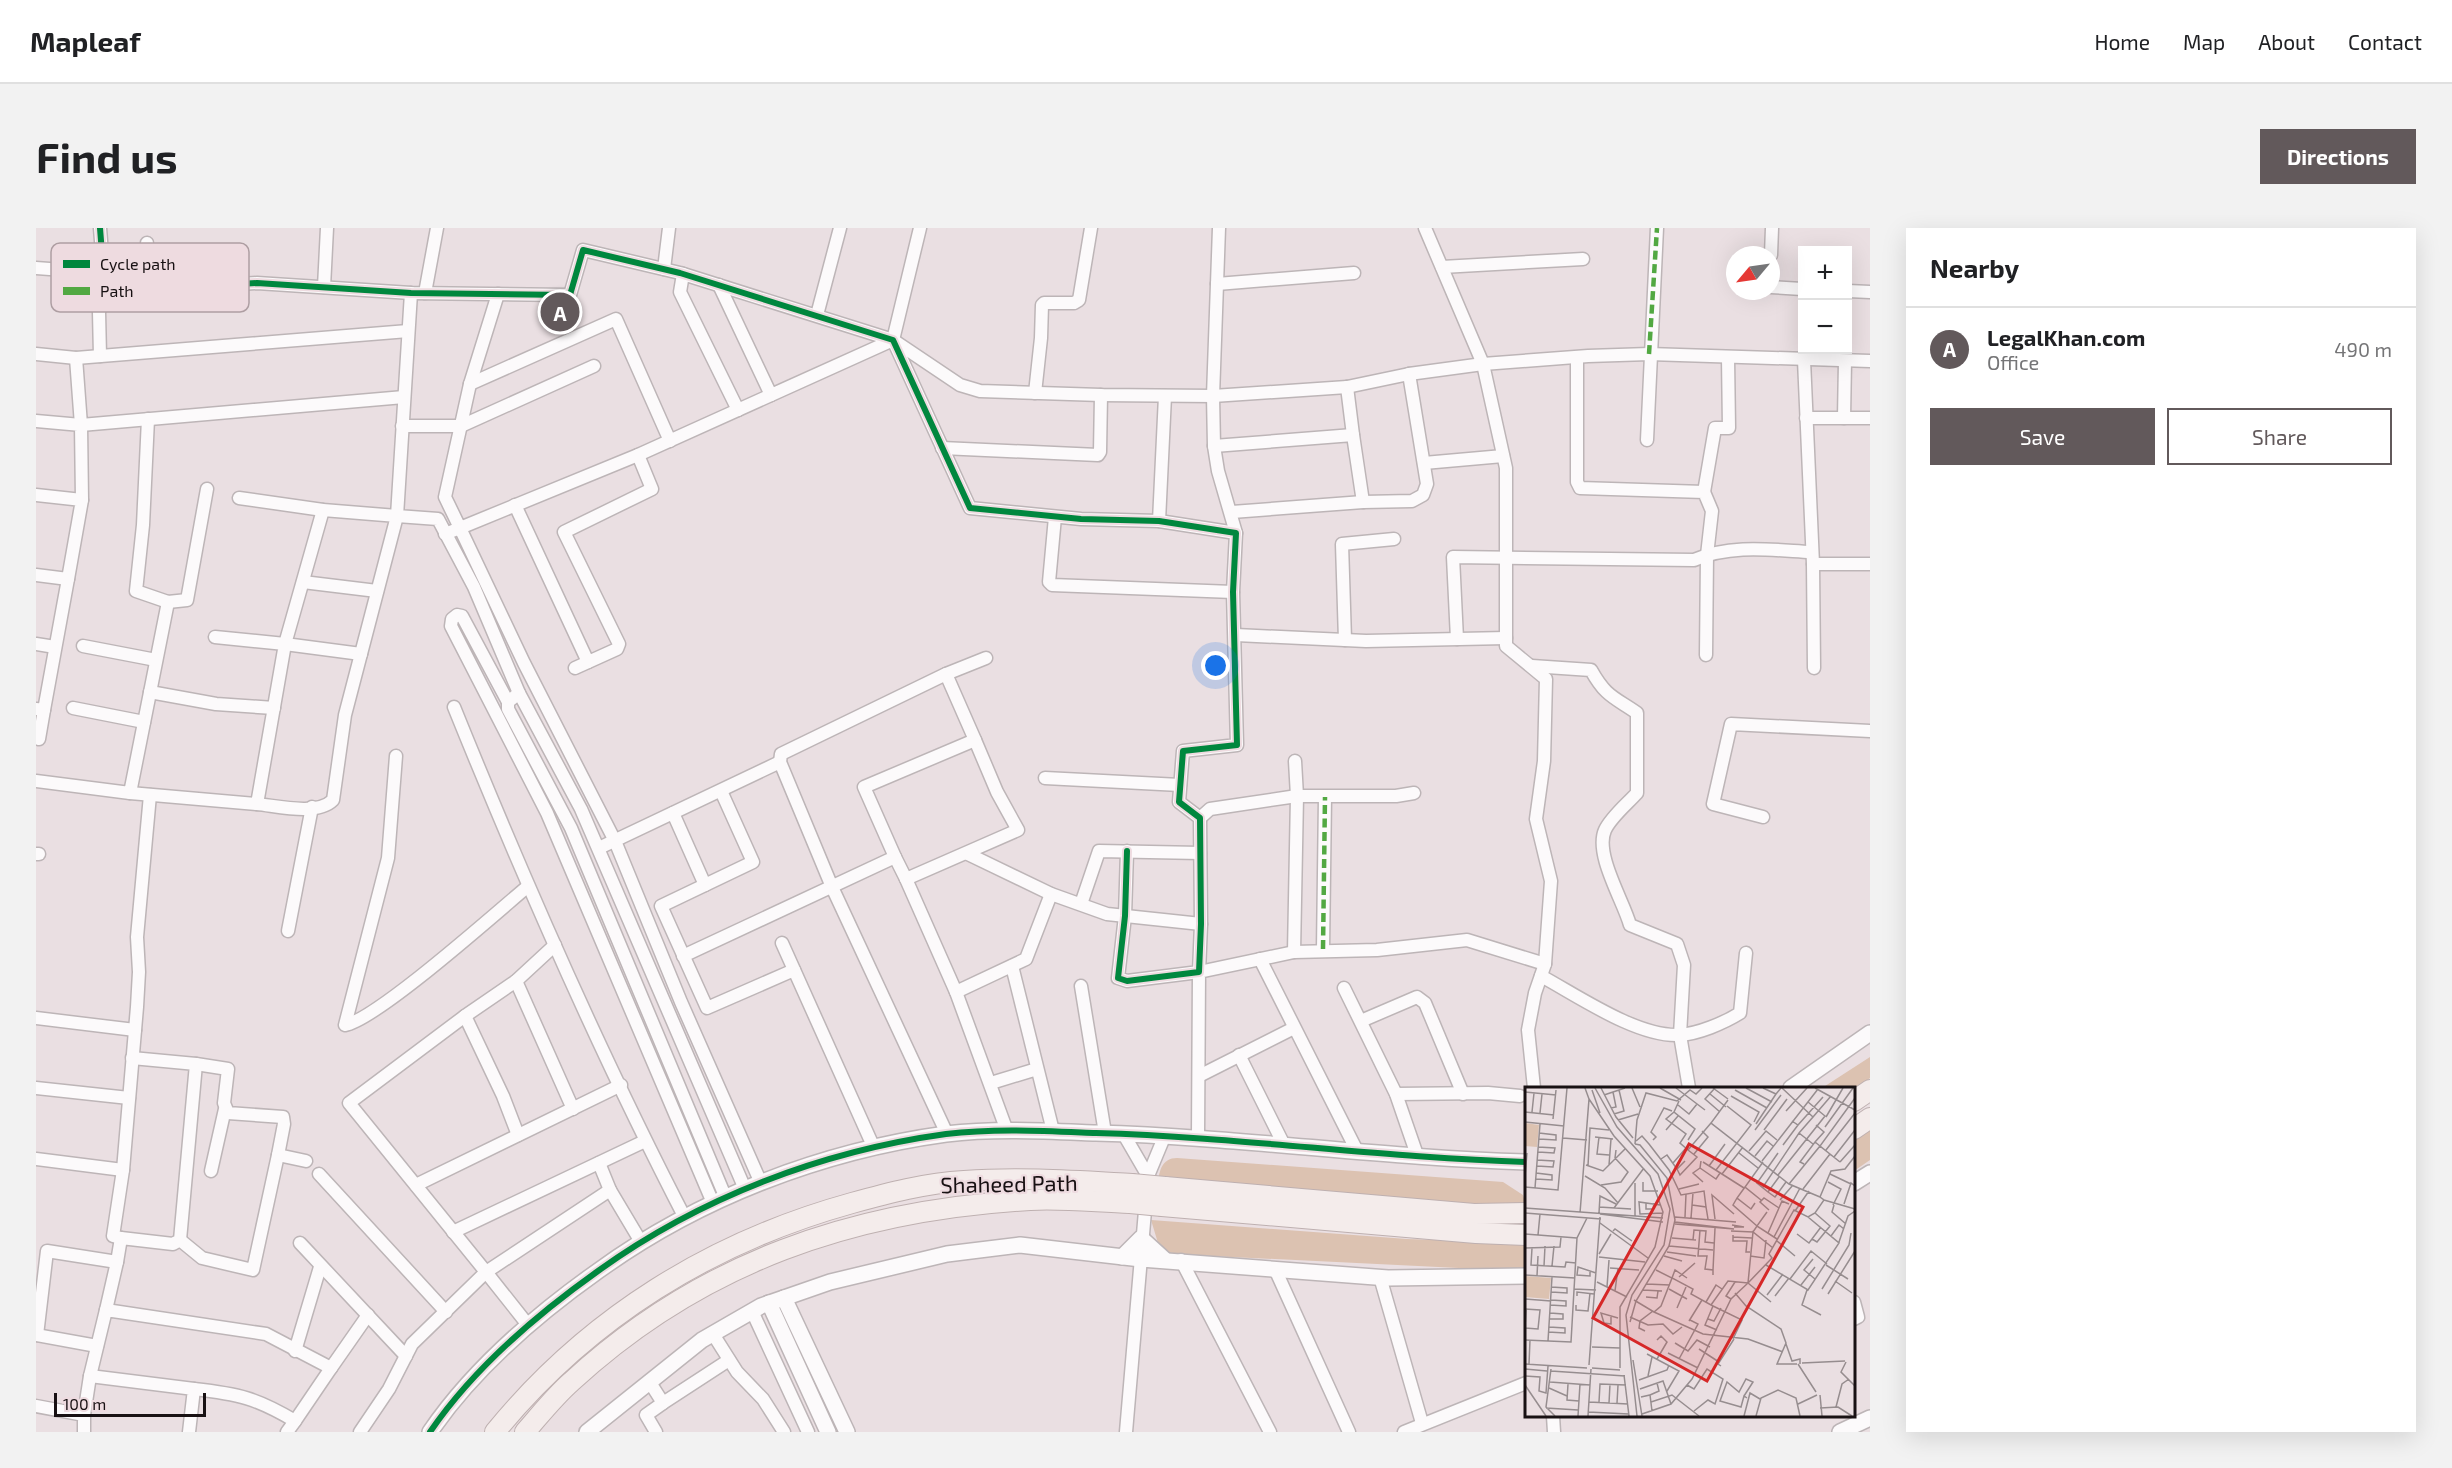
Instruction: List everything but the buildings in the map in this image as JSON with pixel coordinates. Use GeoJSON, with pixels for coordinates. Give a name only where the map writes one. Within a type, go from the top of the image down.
{"type":"FeatureCollection","features":[{"type":"Feature","properties":{"kind":"highway"},"geometry":{"type":"LineString","coordinates":[[1855,1100],[1870,1090]]}},
{"type":"Feature","properties":{"kind":"highway"},"geometry":{"type":"LineString","coordinates":[[1855,1128],[1870,1118]]}},
{"type":"Feature","properties":{"kind":"highway","name":"Shaheed Path"},"geometry":{"type":"LineString","coordinates":[[495,1432],[521,1401],[584,1341],[648,1292],[735,1244],[818,1212],[893,1191],[962,1181],[1032,1179],[1520,1235]]}},
{"type":"Feature","properties":{"kind":"highway","name":"Shaheed Path"},"geometry":{"type":"LineString","coordinates":[[525,1432],[570,1382],[660,1310],[740,1266],[825,1233],[915,1212],[1147,1191],[1474,1214],[1518,1214]]}},
{"type":"Feature","properties":{"kind":"street"},"geometry":{"type":"LineString","coordinates":[[100,228],[101,243]]}},
{"type":"Feature","properties":{"kind":"street"},"geometry":{"type":"LineString","coordinates":[[324,287],[327,228]]}},
{"type":"Feature","properties":{"kind":"street"},"geometry":{"type":"LineString","coordinates":[[425,293],[437,228]]}},
{"type":"Feature","properties":{"kind":"street"},"geometry":{"type":"LineString","coordinates":[[664,269],[669,228]]}},
{"type":"Feature","properties":{"kind":"street"},"geometry":{"type":"LineString","coordinates":[[817,315],[840,228]]}},
{"type":"Feature","properties":{"kind":"street"},"geometry":{"type":"LineString","coordinates":[[920,228],[893,340],[970,508],[1055,517],[1160,521],[1236,533]]}},
{"type":"Feature","properties":{"kind":"street"},"geometry":{"type":"LineString","coordinates":[[1035,393],[1041,338],[1041,306],[1044,303],[1074,303],[1079,300],[1091,228]]}},
{"type":"Feature","properties":{"kind":"street"},"geometry":{"type":"LineString","coordinates":[[1200,818],[1179,802],[1183,751],[1237,745],[1236,635],[1233,592],[1236,533],[1232,512],[1218,471],[1214,446],[1213,396],[1220,228]]}},
{"type":"Feature","properties":{"kind":"street"},"geometry":{"type":"LineString","coordinates":[[1425,228],[1483,364],[1506,468],[1506,646],[1546,679],[1544,761],[1536,819],[1551,881],[1545,964],[1528,1030],[1534,1087]]}},
{"type":"Feature","properties":{"kind":"street"},"geometry":{"type":"LineString","coordinates":[[1647,440],[1649,354],[1657,228]]}},
{"type":"Feature","properties":{"kind":"street"},"geometry":{"type":"LineString","coordinates":[[1771,246],[1772,228]]}},
{"type":"Feature","properties":{"kind":"street"},"geometry":{"type":"LineString","coordinates":[[249,283],[411,293],[570,295],[583,250],[683,273],[893,340],[960,385],[980,391],[1213,396],[1347,387],[1409,374],[1483,364],[1649,354],[1870,361]]}},
{"type":"Feature","properties":{"kind":"street"},"geometry":{"type":"LineString","coordinates":[[1442,267],[1583,259]]}},
{"type":"Feature","properties":{"kind":"street"},"geometry":{"type":"LineString","coordinates":[[36,268],[51,269]]}},
{"type":"Feature","properties":{"kind":"street"},"geometry":{"type":"LineString","coordinates":[[683,273],[680,292],[738,410]]}},
{"type":"Feature","properties":{"kind":"street"},"geometry":{"type":"LineString","coordinates":[[1217,284],[1354,273]]}},
{"type":"Feature","properties":{"kind":"street"},"geometry":{"type":"LineString","coordinates":[[719,285],[771,395]]}},
{"type":"Feature","properties":{"kind":"street"},"geometry":{"type":"LineString","coordinates":[[1780,288],[1798,289]]}},
{"type":"Feature","properties":{"kind":"street"},"geometry":{"type":"LineString","coordinates":[[1852,291],[1870,292]]}},
{"type":"Feature","properties":{"kind":"street"},"geometry":{"type":"LineString","coordinates":[[36,781],[130,793],[257,804],[312,807],[323,806],[333,800],[345,716],[397,516],[411,293]]}},
{"type":"Feature","properties":{"kind":"street"},"geometry":{"type":"LineString","coordinates":[[498,294],[470,384],[445,497],[524,663],[615,841],[681,1002],[761,1183]]}},
{"type":"Feature","properties":{"kind":"street"},"geometry":{"type":"LineString","coordinates":[[99,312],[100,356]]}},
{"type":"Feature","properties":{"kind":"street"},"geometry":{"type":"LineString","coordinates":[[470,384],[616,319],[670,441]]}},
{"type":"Feature","properties":{"kind":"street"},"geometry":{"type":"LineString","coordinates":[[36,354],[76,358],[408,331]]}},
{"type":"Feature","properties":{"kind":"street"},"geometry":{"type":"LineString","coordinates":[[445,534],[638,455],[893,340]]}},
{"type":"Feature","properties":{"kind":"street"},"geometry":{"type":"LineString","coordinates":[[39,739],[40,709],[55,647],[82,500],[81,425],[76,358]]}},
{"type":"Feature","properties":{"kind":"street"},"geometry":{"type":"LineString","coordinates":[[1576,358],[1577,482],[1580,488],[1704,492]]}},
{"type":"Feature","properties":{"kind":"street"},"geometry":{"type":"LineString","coordinates":[[1706,655],[1707,555],[1712,511],[1704,492],[1715,428],[1729,428],[1728,358]]}},
{"type":"Feature","properties":{"kind":"street"},"geometry":{"type":"LineString","coordinates":[[1804,360],[1814,668]]}},
{"type":"Feature","properties":{"kind":"street"},"geometry":{"type":"LineString","coordinates":[[1844,418],[1845,361]]}},
{"type":"Feature","properties":{"kind":"street"},"geometry":{"type":"LineString","coordinates":[[402,426],[462,426],[594,366]]}},
{"type":"Feature","properties":{"kind":"street"},"geometry":{"type":"LineString","coordinates":[[1232,512],[1363,502],[1412,501],[1423,495],[1427,484],[1409,374]]}},
{"type":"Feature","properties":{"kind":"street"},"geometry":{"type":"LineString","coordinates":[[1347,387],[1363,502]]}},
{"type":"Feature","properties":{"kind":"street"},"geometry":{"type":"LineString","coordinates":[[942,447],[1098,455],[1100,452],[1101,395]]}},
{"type":"Feature","properties":{"kind":"street"},"geometry":{"type":"LineString","coordinates":[[1160,521],[1165,396]]}},
{"type":"Feature","properties":{"kind":"street"},"geometry":{"type":"LineString","coordinates":[[36,421],[81,425],[404,397]]}},
{"type":"Feature","properties":{"kind":"street"},"geometry":{"type":"LineString","coordinates":[[1806,417],[1870,418]]}},
{"type":"Feature","properties":{"kind":"street"},"geometry":{"type":"LineString","coordinates":[[148,419],[143,525],[136,591],[168,602],[187,600],[207,489]]}},
{"type":"Feature","properties":{"kind":"street"},"geometry":{"type":"LineString","coordinates":[[1214,446],[1353,435]]}},
{"type":"Feature","properties":{"kind":"street"},"geometry":{"type":"LineString","coordinates":[[575,668],[617,649],[619,644],[564,532],[652,489],[638,455]]}},
{"type":"Feature","properties":{"kind":"street"},"geometry":{"type":"LineString","coordinates":[[1424,463],[1503,456]]}},
{"type":"Feature","properties":{"kind":"street"},"geometry":{"type":"LineString","coordinates":[[36,495],[82,500]]}},
{"type":"Feature","properties":{"kind":"street"},"geometry":{"type":"LineString","coordinates":[[239,498],[322,510],[438,519],[474,587],[519,693],[581,809],[745,1189]]}},
{"type":"Feature","properties":{"kind":"street"},"geometry":{"type":"LineString","coordinates":[[515,506],[588,662]]}},
{"type":"Feature","properties":{"kind":"street"},"geometry":{"type":"LineString","coordinates":[[257,804],[285,644],[322,510]]}},
{"type":"Feature","properties":{"kind":"street"},"geometry":{"type":"LineString","coordinates":[[1055,517],[1049,582],[1052,585],[1233,592]]}},
{"type":"Feature","properties":{"kind":"street"},"geometry":{"type":"LineString","coordinates":[[1345,640],[1342,544],[1394,539]]}},
{"type":"Feature","properties":{"kind":"street"},"geometry":{"type":"LineString","coordinates":[[1456,639],[1453,557],[1506,560],[1694,560],[1707,555],[1744,549],[1870,564]]}},
{"type":"Feature","properties":{"kind":"street"},"geometry":{"type":"LineString","coordinates":[[36,575],[68,579]]}},
{"type":"Feature","properties":{"kind":"street"},"geometry":{"type":"LineString","coordinates":[[303,582],[377,591]]}},
{"type":"Feature","properties":{"kind":"street"},"geometry":{"type":"LineString","coordinates":[[130,793],[168,602]]}},
{"type":"Feature","properties":{"kind":"street"},"geometry":{"type":"LineString","coordinates":[[457,615],[462,616],[571,828],[719,1199],[547,813],[451,626],[452,619],[457,615]]}},
{"type":"Feature","properties":{"kind":"street"},"geometry":{"type":"LineString","coordinates":[[1236,635],[1345,640],[1506,638]]}},
{"type":"Feature","properties":{"kind":"street"},"geometry":{"type":"LineString","coordinates":[[215,637],[361,654]]}},
{"type":"Feature","properties":{"kind":"street"},"geometry":{"type":"LineString","coordinates":[[36,644],[55,647]]}},
{"type":"Feature","properties":{"kind":"street"},"geometry":{"type":"LineString","coordinates":[[83,646],[156,660]]}},
{"type":"Feature","properties":{"kind":"street"},"geometry":{"type":"LineString","coordinates":[[947,1134],[832,887],[780,762],[781,754],[946,674],[986,658]]}},
{"type":"Feature","properties":{"kind":"street"},"geometry":{"type":"LineString","coordinates":[[1532,666],[1591,670],[1601,688],[1622,706],[1637,713],[1636,793],[1605,830],[1604,843],[1611,879],[1630,925],[1677,944],[1683,957],[1680,1035],[1689,1087]]}},
{"type":"Feature","properties":{"kind":"street"},"geometry":{"type":"LineString","coordinates":[[906,879],[947,860],[968,854],[1018,830],[998,792],[946,674]]}},
{"type":"Feature","properties":{"kind":"street"},"geometry":{"type":"LineString","coordinates":[[150,692],[216,704],[274,708]]}},
{"type":"Feature","properties":{"kind":"street"},"geometry":{"type":"LineString","coordinates":[[508,702],[519,693]]}},
{"type":"Feature","properties":{"kind":"street"},"geometry":{"type":"LineString","coordinates":[[454,707],[527,887],[621,1085],[645,1141],[685,1218]]}},
{"type":"Feature","properties":{"kind":"street"},"geometry":{"type":"LineString","coordinates":[[73,708],[144,722]]}},
{"type":"Feature","properties":{"kind":"street"},"geometry":{"type":"LineString","coordinates":[[1763,817],[1713,804],[1731,724],[1870,731]]}},
{"type":"Feature","properties":{"kind":"street"},"geometry":{"type":"LineString","coordinates":[[975,740],[864,787],[956,992],[1007,1131]]}},
{"type":"Feature","properties":{"kind":"street"},"geometry":{"type":"LineString","coordinates":[[396,756],[388,858],[345,1025],[354,1023],[394,996],[527,887]]}},
{"type":"Feature","properties":{"kind":"street"},"geometry":{"type":"LineString","coordinates":[[1294,952],[1297,796],[1295,761]]}},
{"type":"Feature","properties":{"kind":"street"},"geometry":{"type":"LineString","coordinates":[[598,848],[780,762]]}},
{"type":"Feature","properties":{"kind":"street"},"geometry":{"type":"LineString","coordinates":[[1045,778],[1180,785]]}},
{"type":"Feature","properties":{"kind":"street"},"geometry":{"type":"LineString","coordinates":[[721,791],[753,862],[661,906],[707,1008],[794,970]]}},
{"type":"Feature","properties":{"kind":"street"},"geometry":{"type":"LineString","coordinates":[[1198,1136],[1199,972],[1202,924],[1200,818],[1210,809],[1297,796],[1396,796],[1414,793]]}},
{"type":"Feature","properties":{"kind":"street"},"geometry":{"type":"LineString","coordinates":[[150,795],[136,937],[139,972],[135,1030],[123,1170],[113,1236],[173,1244],[180,1240]]}},
{"type":"Feature","properties":{"kind":"street"},"geometry":{"type":"LineString","coordinates":[[1323,949],[1324,797]]}},
{"type":"Feature","properties":{"kind":"street"},"geometry":{"type":"LineString","coordinates":[[288,932],[312,807]]}},
{"type":"Feature","properties":{"kind":"street"},"geometry":{"type":"LineString","coordinates":[[674,813],[705,885]]}},
{"type":"Feature","properties":{"kind":"street"},"geometry":{"type":"LineString","coordinates":[[1081,904],[1095,855],[1099,851],[1200,853]]}},
{"type":"Feature","properties":{"kind":"street"},"geometry":{"type":"LineString","coordinates":[[1127,851],[1125,916],[1118,978],[1126,981],[1199,972],[1294,952],[1323,949],[1377,950],[1467,940],[1545,964]]}},
{"type":"Feature","properties":{"kind":"street"},"geometry":{"type":"LineString","coordinates":[[968,854],[1051,894],[1107,914],[1202,924]]}},
{"type":"Feature","properties":{"kind":"street"},"geometry":{"type":"LineString","coordinates":[[683,956],[896,857]]}},
{"type":"Feature","properties":{"kind":"street"},"geometry":{"type":"LineString","coordinates":[[956,992],[1026,959],[1051,894]]}},
{"type":"Feature","properties":{"kind":"street"},"geometry":{"type":"LineString","coordinates":[[782,943],[874,1148]]}},
{"type":"Feature","properties":{"kind":"street"},"geometry":{"type":"LineString","coordinates":[[528,1325],[349,1103],[465,1016],[516,981],[555,945]]}},
{"type":"Feature","properties":{"kind":"street"},"geometry":{"type":"LineString","coordinates":[[1541,976],[1633,1024],[1680,1035],[1728,1021],[1740,1013],[1746,952]]}},
{"type":"Feature","properties":{"kind":"street"},"geometry":{"type":"LineString","coordinates":[[1260,959],[1357,1151]]}},
{"type":"Feature","properties":{"kind":"street"},"geometry":{"type":"LineString","coordinates":[[1012,966],[1053,1131]]}},
{"type":"Feature","properties":{"kind":"street"},"geometry":{"type":"LineString","coordinates":[[516,981],[573,1109]]}},
{"type":"Feature","properties":{"kind":"street"},"geometry":{"type":"LineString","coordinates":[[1081,986],[1105,1133]]}},
{"type":"Feature","properties":{"kind":"street"},"geometry":{"type":"LineString","coordinates":[[1344,988],[1396,1094],[1417,1155]]}},
{"type":"Feature","properties":{"kind":"street"},"geometry":{"type":"LineString","coordinates":[[1361,1022],[1417,997],[1425,1003],[1463,1095]]}},
{"type":"Feature","properties":{"kind":"street"},"geometry":{"type":"LineString","coordinates":[[465,1016],[503,1096],[518,1135]]}},
{"type":"Feature","properties":{"kind":"street"},"geometry":{"type":"LineString","coordinates":[[36,1018],[135,1030]]}},
{"type":"Feature","properties":{"kind":"street"},"geometry":{"type":"LineString","coordinates":[[1199,1076],[1294,1028]]}},
{"type":"Feature","properties":{"kind":"street"},"geometry":{"type":"LineString","coordinates":[[1794,1087],[1870,1033]]}},
{"type":"Feature","properties":{"kind":"street"},"geometry":{"type":"LineString","coordinates":[[1239,1055],[1284,1145]]}},
{"type":"Feature","properties":{"kind":"street"},"geometry":{"type":"LineString","coordinates":[[132,1058],[228,1069],[225,1108],[211,1171]]}},
{"type":"Feature","properties":{"kind":"street"},"geometry":{"type":"LineString","coordinates":[[180,1240],[196,1064]]}},
{"type":"Feature","properties":{"kind":"street"},"geometry":{"type":"LineString","coordinates":[[991,1083],[1037,1070]]}},
{"type":"Feature","properties":{"kind":"street"},"geometry":{"type":"LineString","coordinates":[[416,1185],[621,1085]]}},
{"type":"Feature","properties":{"kind":"street"},"geometry":{"type":"LineString","coordinates":[[36,1088],[129,1098]]}},
{"type":"Feature","properties":{"kind":"street"},"geometry":{"type":"LineString","coordinates":[[1396,1094],[1488,1093],[1521,1096]]}},
{"type":"Feature","properties":{"kind":"street"},"geometry":{"type":"LineString","coordinates":[[180,1240],[202,1258],[253,1270],[278,1155],[284,1124],[283,1117],[228,1113],[225,1108]]}},
{"type":"Feature","properties":{"kind":"street"},"geometry":{"type":"LineString","coordinates":[[430,1432],[440,1417],[528,1325],[565,1294],[640,1242],[719,1199],[761,1183],[874,1148],[947,1134],[1053,1131],[1198,1136],[1357,1151],[1525,1162]]}},
{"type":"Feature","properties":{"kind":"street"},"geometry":{"type":"LineString","coordinates":[[1123,1133],[1147,1191]]}},
{"type":"Feature","properties":{"kind":"street"},"geometry":{"type":"LineString","coordinates":[[1126,1432],[1153,1257],[1142,1232],[1147,1191],[1165,1135]]}},
{"type":"Feature","properties":{"kind":"street"},"geometry":{"type":"LineString","coordinates":[[453,1232],[645,1141]]}},
{"type":"Feature","properties":{"kind":"street"},"geometry":{"type":"LineString","coordinates":[[278,1155],[306,1161]]}},
{"type":"Feature","properties":{"kind":"street"},"geometry":{"type":"LineString","coordinates":[[36,1159],[123,1170]]}},
{"type":"Feature","properties":{"kind":"street"},"geometry":{"type":"LineString","coordinates":[[599,1163],[610,1190],[640,1242]]}},
{"type":"Feature","properties":{"kind":"street"},"geometry":{"type":"LineString","coordinates":[[1855,1182],[1870,1173]]}},
{"type":"Feature","properties":{"kind":"street"},"geometry":{"type":"LineString","coordinates":[[319,1174],[446,1312]]}},
{"type":"Feature","properties":{"kind":"street"},"geometry":{"type":"LineString","coordinates":[[360,1432],[389,1389],[412,1344],[486,1272],[610,1190]]}},
{"type":"Feature","properties":{"kind":"street"},"geometry":{"type":"LineString","coordinates":[[1122,1257],[1142,1232]]}},
{"type":"Feature","properties":{"kind":"street"},"geometry":{"type":"LineString","coordinates":[[84,1432],[84,1415],[90,1376],[117,1262],[120,1238]]}},
{"type":"Feature","properties":{"kind":"street"},"geometry":{"type":"LineString","coordinates":[[300,1244],[406,1356]]}},
{"type":"Feature","properties":{"kind":"street"},"geometry":{"type":"LineString","coordinates":[[587,1432],[649,1381],[713,1334],[752,1311],[776,1300],[886,1267],[947,1254],[1020,1245],[1122,1257],[1153,1257],[1380,1277],[1525,1276]]}},
{"type":"Feature","properties":{"kind":"street"},"geometry":{"type":"LineString","coordinates":[[98,1346],[36,1335],[42,1250],[117,1262]]}},
{"type":"Feature","properties":{"kind":"street"},"geometry":{"type":"LineString","coordinates":[[1180,1260],[1270,1432]]}},
{"type":"Feature","properties":{"kind":"street"},"geometry":{"type":"LineString","coordinates":[[295,1351],[320,1267]]}},
{"type":"Feature","properties":{"kind":"street"},"geometry":{"type":"LineString","coordinates":[[1275,1269],[1349,1432]]}},
{"type":"Feature","properties":{"kind":"street"},"geometry":{"type":"LineString","coordinates":[[1380,1277],[1422,1423]]}},
{"type":"Feature","properties":{"kind":"street"},"geometry":{"type":"LineString","coordinates":[[776,1300],[828,1432]]}},
{"type":"Feature","properties":{"kind":"street"},"geometry":{"type":"LineString","coordinates":[[776,1300],[847,1432]]}},
{"type":"Feature","properties":{"kind":"street"},"geometry":{"type":"LineString","coordinates":[[106,1310],[266,1334],[331,1368]]}},
{"type":"Feature","properties":{"kind":"street"},"geometry":{"type":"LineString","coordinates":[[752,1311],[808,1432]]}},
{"type":"Feature","properties":{"kind":"street"},"geometry":{"type":"LineString","coordinates":[[288,1432],[368,1315]]}},
{"type":"Feature","properties":{"kind":"street"},"geometry":{"type":"LineString","coordinates":[[713,1334],[737,1372],[763,1399],[784,1432]]}},
{"type":"Feature","properties":{"kind":"street"},"geometry":{"type":"LineString","coordinates":[[656,1432],[646,1415],[729,1360]]}},
{"type":"Feature","properties":{"kind":"street"},"geometry":{"type":"LineString","coordinates":[[90,1376],[238,1394],[267,1405],[295,1421]]}},
{"type":"Feature","properties":{"kind":"street"},"geometry":{"type":"LineString","coordinates":[[649,1381],[663,1403]]}},
{"type":"Feature","properties":{"kind":"street"},"geometry":{"type":"LineString","coordinates":[[1404,1432],[1525,1384]]}},
{"type":"Feature","properties":{"kind":"street"},"geometry":{"type":"LineString","coordinates":[[189,1432],[194,1389]]}},
{"type":"Feature","properties":{"kind":"street"},"geometry":{"type":"LineString","coordinates":[[36,1406],[84,1415]]}},
{"type":"Feature","properties":{"kind":"street"},"geometry":{"type":"LineString","coordinates":[[1553,1417],[1554,1432]]}},
{"type":"Feature","properties":{"kind":"street"},"geometry":{"type":"LineString","coordinates":[[1840,1432],[1870,1418]]}},
{"type":"Feature","properties":{"kind":"shaded area"},"geometry":{"type":"Polygon","coordinates":[[[1870,1057],[1870,1078],[1855,1090],[1855,1087],[1824,1087],[1870,1057]]]}},
{"type":"Feature","properties":{"kind":"shaded area"},"geometry":{"type":"Polygon","coordinates":[[[1870,1125],[1870,1160],[1855,1170],[1855,1136],[1870,1125]]]}},
{"type":"Feature","properties":{"kind":"shaded area"},"geometry":{"type":"Polygon","coordinates":[[[1168,1160],[1503,1182],[1523,1195],[1525,1205],[1500,1207],[1158,1183],[1160,1170],[1168,1160]]]}},
{"type":"Feature","properties":{"kind":"shaded area"},"geometry":{"type":"Polygon","coordinates":[[[1151,1220],[1407,1239],[1525,1243],[1525,1268],[1520,1271],[1170,1254],[1158,1243],[1151,1220]]]}},
{"type":"Feature","properties":{"kind":"marked path"},"geometry":{"type":"LineString","coordinates":[[1649,354],[1657,228]]}},
{"type":"Feature","properties":{"kind":"marked path"},"geometry":{"type":"LineString","coordinates":[[1323,949],[1325,797]]}},
{"type":"Feature","properties":{"kind":"cycle path"},"geometry":{"type":"LineString","coordinates":[[100,228],[101,243]]}},
{"type":"Feature","properties":{"kind":"cycle path"},"geometry":{"type":"LineString","coordinates":[[249,283],[411,293],[570,295],[583,250],[680,273],[893,340],[970,508],[1081,519],[1159,521],[1236,533],[1233,592],[1237,745],[1183,751],[1179,802],[1200,818],[1199,972],[1127,981],[1118,978],[1125,916],[1127,851]]}},
{"type":"Feature","properties":{"kind":"cycle path"},"geometry":{"type":"LineString","coordinates":[[430,1432],[466,1386],[507,1344],[575,1288],[637,1245],[720,1200],[763,1182],[854,1152],[946,1134],[1021,1130],[1150,1135],[1472,1160],[1525,1162]]}},
{"type":"Feature","properties":{"kind":"place","name":"LegalKhan.com"},"geometry":{"type":"Point","coordinates":[560,312]}}]}
